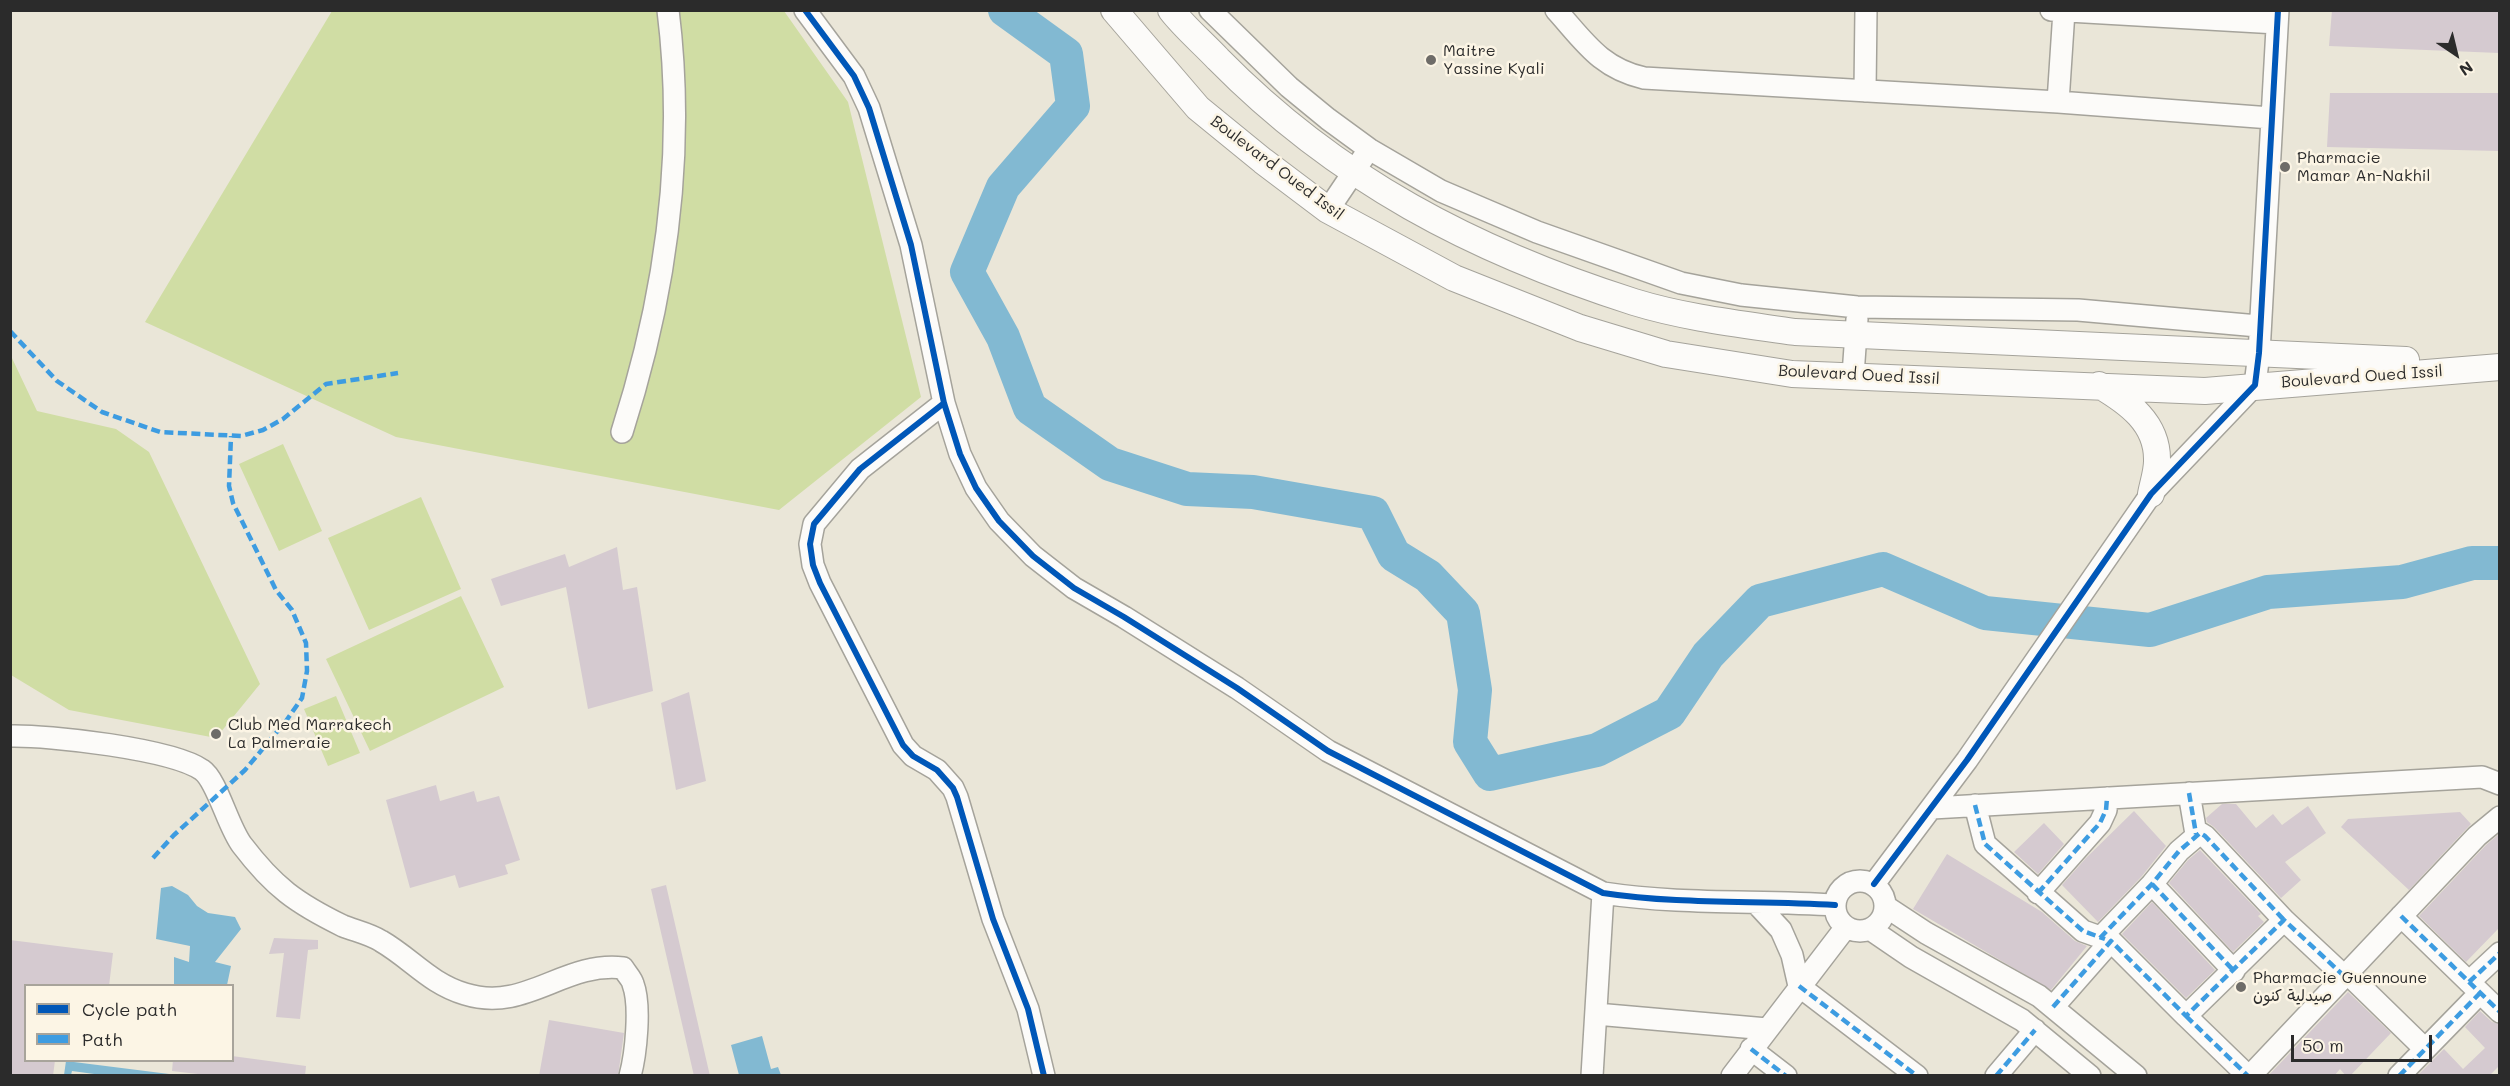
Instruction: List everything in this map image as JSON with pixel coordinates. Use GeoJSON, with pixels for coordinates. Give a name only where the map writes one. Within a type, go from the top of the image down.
{"type":"FeatureCollection","features":[{"type":"Feature","properties":{"kind":"main road","name":"Boulevard Oued Issil"},"geometry":{"type":"LineString","coordinates":[[1114,10],[1198,108],[1263,161],[1329,210],[1454,278],[1580,328],[1666,354],[1792,374],[2205,391],[2499,366]]}},
{"type":"Feature","properties":{"kind":"main road","name":"Boulevard Oued Issil"},"geometry":{"type":"LineString","coordinates":[[1171,10],[1264,104],[1328,155],[1355,172],[1440,224],[1485,246],[1544,270],[1636,302],[1717,321],[1795,332],[2499,366]]}},
{"type":"Feature","properties":{"kind":"main road"},"geometry":{"type":"LineString","coordinates":[[2099,385],[2124,400],[2139,414],[2150,430],[2157,450],[2151,494]]}},
{"type":"Feature","properties":{"kind":"street"},"geometry":{"type":"LineString","coordinates":[[622,432],[651,331],[669,228],[675,135],[668,10]]}},
{"type":"Feature","properties":{"kind":"street"},"geometry":{"type":"LineString","coordinates":[[805,10],[854,76],[869,108],[910,245],[944,403],[960,454],[976,488],[999,521],[1033,556],[1074,588],[1237,688],[1328,751],[1603,893],[1698,902],[1835,905]]}},
{"type":"Feature","properties":{"kind":"street"},"geometry":{"type":"LineString","coordinates":[[1210,10],[1289,87],[1369,149],[1441,190],[1537,232],[1681,283],[1742,295],[1857,307],[2078,310],[2258,326]]}},
{"type":"Feature","properties":{"kind":"street"},"geometry":{"type":"LineString","coordinates":[[1556,10],[1603,62],[1624,74],[1644,78],[2058,102],[2271,118]]}},
{"type":"Feature","properties":{"kind":"street"},"geometry":{"type":"LineString","coordinates":[[1865,91],[1866,10]]}},
{"type":"Feature","properties":{"kind":"street"},"geometry":{"type":"LineString","coordinates":[[1874,884],[1967,760],[2151,494],[2254,386],[2259,353],[2258,326],[2277,17],[2071,11],[2058,102]]}},
{"type":"Feature","properties":{"kind":"street"},"geometry":{"type":"LineString","coordinates":[[1329,210],[1369,149]]}},
{"type":"Feature","properties":{"kind":"street"},"geometry":{"type":"LineString","coordinates":[[1853,375],[1857,307]]}},
{"type":"Feature","properties":{"kind":"street"},"geometry":{"type":"LineString","coordinates":[[944,403],[860,469],[829,504],[814,524],[810,544],[813,565],[856,656],[903,745],[913,756],[937,770],[953,788],[993,920],[1028,1009],[1044,1076]]}},
{"type":"Feature","properties":{"kind":"street"},"geometry":{"type":"LineString","coordinates":[[10,736],[118,746],[193,763],[213,781],[217,796],[240,843],[275,885],[310,910],[380,940],[428,978],[466,995],[492,997],[524,995],[579,971],[608,966],[623,968],[633,984],[637,1026],[634,1061],[630,1076]]}},
{"type":"Feature","properties":{"kind":"street"},"geometry":{"type":"LineString","coordinates":[[1932,808],[2482,777],[2499,784]]}},
{"type":"Feature","properties":{"kind":"street"},"geometry":{"type":"LineString","coordinates":[[2189,793],[2196,834]]}},
{"type":"Feature","properties":{"kind":"street"},"geometry":{"type":"LineString","coordinates":[[2038,893],[2100,823],[2106,810],[2107,798]]}},
{"type":"Feature","properties":{"kind":"street"},"geometry":{"type":"LineString","coordinates":[[1975,805],[1985,844],[2083,931],[2105,939],[2249,1076],[2477,836],[2499,818]]}},
{"type":"Feature","properties":{"kind":"street"},"geometry":{"type":"LineString","coordinates":[[2053,1007],[2105,939],[2196,834]]}},
{"type":"Feature","properties":{"kind":"street"},"geometry":{"type":"LineString","coordinates":[[2196,834],[2205,836],[2284,920],[2425,1049]]}},
{"type":"Feature","properties":{"kind":"street"},"geometry":{"type":"LineString","coordinates":[[1858,880],[1874,884],[1881,890],[1885,906],[1883,914],[1870,929],[1862,931],[1846,927],[1836,914],[1835,905],[1843,888],[1858,880]]}},
{"type":"Feature","properties":{"kind":"street"},"geometry":{"type":"LineString","coordinates":[[2152,884],[2234,971]]}},
{"type":"Feature","properties":{"kind":"street"},"geometry":{"type":"LineString","coordinates":[[1592,1076],[1603,893]]}},
{"type":"Feature","properties":{"kind":"street"},"geometry":{"type":"LineString","coordinates":[[1757,904],[1781,930],[1792,955],[1799,986],[1917,1076]]}},
{"type":"Feature","properties":{"kind":"street"},"geometry":{"type":"LineString","coordinates":[[1885,906],[1926,933],[2039,996],[2136,1076]]}},
{"type":"Feature","properties":{"kind":"street"},"geometry":{"type":"LineString","coordinates":[[2401,916],[2499,1012]]}},
{"type":"Feature","properties":{"kind":"street"},"geometry":{"type":"LineString","coordinates":[[2186,1016],[2284,920]]}},
{"type":"Feature","properties":{"kind":"street"},"geometry":{"type":"LineString","coordinates":[[1732,1076],[1846,927]]}},
{"type":"Feature","properties":{"kind":"street"},"geometry":{"type":"LineString","coordinates":[[1870,929],[1911,957],[2022,1020],[2090,1076]]}},
{"type":"Feature","properties":{"kind":"street"},"geometry":{"type":"LineString","coordinates":[[2399,1076],[2425,1049],[2499,953]]}},
{"type":"Feature","properties":{"kind":"street"},"geometry":{"type":"LineString","coordinates":[[1596,1014],[1767,1029]]}},
{"type":"Feature","properties":{"kind":"street"},"geometry":{"type":"LineString","coordinates":[[1996,1076],[2035,1030]]}},
{"type":"Feature","properties":{"kind":"street"},"geometry":{"type":"LineString","coordinates":[[1751,1049],[1786,1076]]}},
{"type":"Feature","properties":{"kind":"green space"},"geometry":{"type":"Polygon","coordinates":[[[332,11],[784,11],[848,102],[921,397],[779,510],[396,437],[145,322],[332,11]]]}},
{"type":"Feature","properties":{"kind":"green space"},"geometry":{"type":"Polygon","coordinates":[[[11,356],[37,411],[116,429],[149,452],[260,684],[216,738],[69,710],[11,675],[11,356]]]}},
{"type":"Feature","properties":{"kind":"green space"},"geometry":{"type":"Polygon","coordinates":[[[283,444],[322,531],[279,551],[239,464],[283,444]]]}},
{"type":"Feature","properties":{"kind":"green space"},"geometry":{"type":"Polygon","coordinates":[[[421,497],[461,589],[369,630],[328,538],[421,497]]]}},
{"type":"Feature","properties":{"kind":"green space"},"geometry":{"type":"Polygon","coordinates":[[[461,596],[504,687],[370,751],[326,659],[461,596]]]}},
{"type":"Feature","properties":{"kind":"green space"},"geometry":{"type":"Polygon","coordinates":[[[336,696],[360,753],[328,766],[304,709],[336,696]]]}},
{"type":"Feature","properties":{"kind":"water"},"geometry":{"type":"Polygon","coordinates":[[[172,886],[188,895],[197,906],[208,913],[235,917],[241,929],[215,962],[231,966],[227,984],[174,984],[174,957],[189,962],[190,946],[156,939],[161,888],[172,886]]]}},
{"type":"Feature","properties":{"kind":"water"},"geometry":{"type":"Polygon","coordinates":[[[762,1036],[771,1069],[778,1067],[781,1075],[739,1075],[731,1045],[762,1036]]]}},
{"type":"Feature","properties":{"kind":"water"},"geometry":{"type":"Polygon","coordinates":[[[66,1062],[74,1062],[177,1075],[109,1076],[72,1071],[71,1075],[64,1075],[66,1062]]]}},
{"type":"Feature","properties":{"kind":"building"},"geometry":{"type":"Polygon","coordinates":[[[2332,10],[2499,10],[2499,53],[2329,46],[2332,10]]]}},
{"type":"Feature","properties":{"kind":"building"},"geometry":{"type":"Polygon","coordinates":[[[2330,93],[2499,93],[2499,151],[2327,147],[2330,93]]]}},
{"type":"Feature","properties":{"kind":"building"},"geometry":{"type":"Polygon","coordinates":[[[617,547],[623,590],[637,587],[653,691],[588,709],[566,587],[501,606],[491,579],[565,554],[569,567],[617,547]]]}},
{"type":"Feature","properties":{"kind":"building"},"geometry":{"type":"Polygon","coordinates":[[[689,692],[706,781],[676,790],[661,703],[689,692]]]}},
{"type":"Feature","properties":{"kind":"building"},"geometry":{"type":"Polygon","coordinates":[[[436,785],[440,801],[474,791],[477,802],[499,796],[520,860],[505,865],[508,874],[459,888],[455,875],[410,888],[386,800],[436,785]]]}},
{"type":"Feature","properties":{"kind":"building"},"geometry":{"type":"Polygon","coordinates":[[[2222,804],[2236,804],[2256,828],[2273,814],[2282,825],[2308,806],[2326,833],[2285,862],[2301,880],[2281,898],[2207,822],[2206,818],[2222,804]]]}},
{"type":"Feature","properties":{"kind":"building"},"geometry":{"type":"Polygon","coordinates":[[[2134,811],[2166,846],[2142,876],[2098,922],[2062,885],[2134,811]]]}},
{"type":"Feature","properties":{"kind":"building"},"geometry":{"type":"Polygon","coordinates":[[[2460,812],[2471,824],[2409,890],[2341,827],[2348,819],[2460,812]]]}},
{"type":"Feature","properties":{"kind":"building"},"geometry":{"type":"Polygon","coordinates":[[[2044,823],[2064,844],[2038,874],[2014,852],[2044,823]]]}},
{"type":"Feature","properties":{"kind":"building"},"geometry":{"type":"Polygon","coordinates":[[[2499,834],[2499,928],[2466,962],[2419,916],[2499,834]]]}},
{"type":"Feature","properties":{"kind":"building"},"geometry":{"type":"Polygon","coordinates":[[[2200,850],[2261,914],[2258,916],[2264,922],[2233,952],[2169,883],[2188,860],[2200,850]]]}},
{"type":"Feature","properties":{"kind":"building"},"geometry":{"type":"Polygon","coordinates":[[[1947,854],[2042,912],[2075,941],[2087,946],[2051,990],[1913,909],[1947,854]]]}},
{"type":"Feature","properties":{"kind":"building"},"geometry":{"type":"Polygon","coordinates":[[[666,885],[710,1076],[694,1076],[651,889],[666,885]]]}},
{"type":"Feature","properties":{"kind":"building"},"geometry":{"type":"Polygon","coordinates":[[[2152,902],[2215,970],[2186,998],[2122,934],[2152,902]]]}},
{"type":"Feature","properties":{"kind":"building"},"geometry":{"type":"Polygon","coordinates":[[[274,938],[318,940],[318,949],[308,950],[300,1019],[276,1017],[284,953],[269,954],[274,938]]]}},
{"type":"Feature","properties":{"kind":"building"},"geometry":{"type":"Polygon","coordinates":[[[10,940],[113,953],[109,984],[24,984],[24,1062],[55,1062],[53,1076],[10,1076],[10,940]]]}},
{"type":"Feature","properties":{"kind":"building"},"geometry":{"type":"Polygon","coordinates":[[[2348,992],[2391,1033],[2350,1076],[2346,1076],[2340,1069],[2334,1076],[2268,1076],[2348,992]]]}},
{"type":"Feature","properties":{"kind":"building"},"geometry":{"type":"Polygon","coordinates":[[[2480,1011],[2492,1022],[2499,1024],[2499,1066],[2489,1076],[2417,1076],[2444,1049],[2463,1069],[2485,1048],[2465,1027],[2480,1011]]]}},
{"type":"Feature","properties":{"kind":"building"},"geometry":{"type":"Polygon","coordinates":[[[549,1020],[624,1033],[618,1076],[539,1076],[549,1020]]]}},
{"type":"Feature","properties":{"kind":"building"},"geometry":{"type":"Polygon","coordinates":[[[234,1056],[306,1066],[305,1076],[215,1076],[172,1071],[173,1062],[234,1062],[234,1056]]]}},
{"type":"Feature","properties":{"kind":"waterway"},"geometry":{"type":"LineString","coordinates":[[1005,10],[1066,54],[1073,106],[1003,187],[967,272],[1003,337],[1030,408],[1110,464],[1187,489],[1253,492],[1373,513],[1394,555],[1428,576],[1463,613],[1475,690],[1470,742],[1490,774],[1597,750],[1669,713],[1708,655],[1760,601],[1883,569],[1985,613],[2150,630],[2268,592],[2402,582],[2472,563],[2500,563]]}},
{"type":"Feature","properties":{"kind":"marked path"},"geometry":{"type":"LineString","coordinates":[[10,331],[57,381],[102,412],[160,432],[241,436],[263,430],[283,419],[326,384],[398,373]]}},
{"type":"Feature","properties":{"kind":"marked path"},"geometry":{"type":"LineString","coordinates":[[153,858],[174,835],[245,770],[286,721],[302,698],[307,671],[306,643],[292,610],[276,590],[233,503],[229,486],[231,436]]}},
{"type":"Feature","properties":{"kind":"marked path"},"geometry":{"type":"LineString","coordinates":[[2189,793],[2196,834]]}},
{"type":"Feature","properties":{"kind":"marked path"},"geometry":{"type":"LineString","coordinates":[[2038,893],[2100,823],[2106,810],[2107,798]]}},
{"type":"Feature","properties":{"kind":"marked path"},"geometry":{"type":"LineString","coordinates":[[1975,805],[1985,844],[2083,931],[2105,939]]}},
{"type":"Feature","properties":{"kind":"marked path"},"geometry":{"type":"LineString","coordinates":[[2100,938],[2152,884],[2179,851],[2200,833],[2284,920]]}},
{"type":"Feature","properties":{"kind":"marked path"},"geometry":{"type":"LineString","coordinates":[[2152,884],[2234,971]]}},
{"type":"Feature","properties":{"kind":"marked path"},"geometry":{"type":"LineString","coordinates":[[2401,916],[2500,1012]]}},
{"type":"Feature","properties":{"kind":"marked path"},"geometry":{"type":"LineString","coordinates":[[2053,1007],[2111,941],[2186,1016],[2284,920],[2344,976]]}},
{"type":"Feature","properties":{"kind":"marked path"},"geometry":{"type":"LineString","coordinates":[[2469,982],[2500,953]]}},
{"type":"Feature","properties":{"kind":"marked path"},"geometry":{"type":"LineString","coordinates":[[1799,986],[1917,1076]]}},
{"type":"Feature","properties":{"kind":"marked path"},"geometry":{"type":"LineString","coordinates":[[2399,1076],[2480,993]]}},
{"type":"Feature","properties":{"kind":"marked path"},"geometry":{"type":"LineString","coordinates":[[2186,1016],[2248,1076]]}},
{"type":"Feature","properties":{"kind":"marked path"},"geometry":{"type":"LineString","coordinates":[[1996,1076],[2035,1030]]}},
{"type":"Feature","properties":{"kind":"marked path"},"geometry":{"type":"LineString","coordinates":[[1751,1049],[1786,1076]]}},
{"type":"Feature","properties":{"kind":"cycle path"},"geometry":{"type":"LineString","coordinates":[[805,10],[854,76],[869,108],[911,245],[944,403],[960,454],[976,488],[999,521],[1033,556],[1074,588],[1237,688],[1328,751],[1603,893],[1690,901],[1835,905]]}},
{"type":"Feature","properties":{"kind":"cycle path"},"geometry":{"type":"LineString","coordinates":[[1874,884],[1967,760],[2151,494],[2255,385],[2259,353],[2278,10]]}},
{"type":"Feature","properties":{"kind":"cycle path"},"geometry":{"type":"LineString","coordinates":[[944,403],[860,469],[814,524],[810,544],[813,565],[903,745],[913,756],[937,770],[953,788],[993,919],[1028,1009],[1044,1076]]}},
{"type":"Feature","properties":{"kind":"place","name":"Maitre Yassine Kyali"},"geometry":{"type":"Point","coordinates":[1431,60]}},
{"type":"Feature","properties":{"kind":"place","name":"Pharmacie Mamar An-Nakhil"},"geometry":{"type":"Point","coordinates":[2285,167]}},
{"type":"Feature","properties":{"kind":"place","name":"Club Med Marrakech La Palmeraie"},"geometry":{"type":"Point","coordinates":[216,734]}},
{"type":"Feature","properties":{"kind":"place","name":"Pharmacie Guennoune صيدلية كنون"},"geometry":{"type":"Point","coordinates":[2241,987]}}]}
